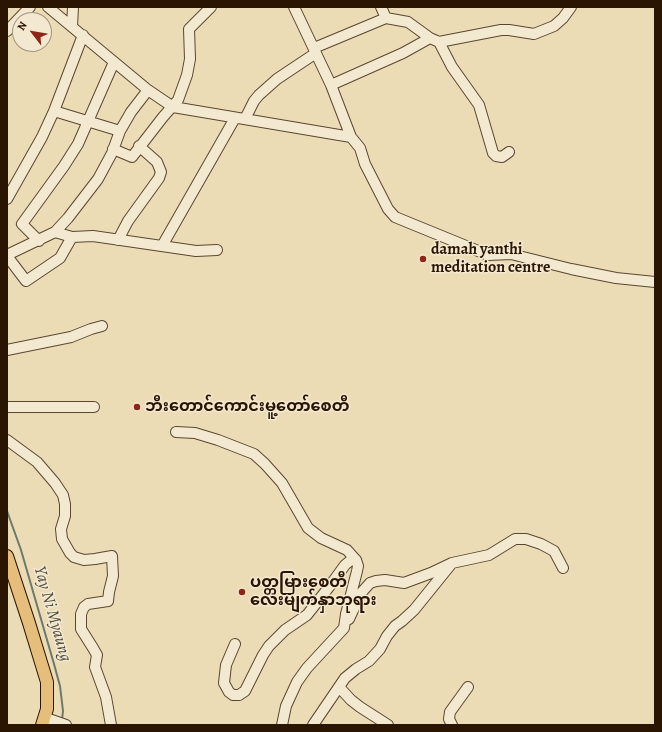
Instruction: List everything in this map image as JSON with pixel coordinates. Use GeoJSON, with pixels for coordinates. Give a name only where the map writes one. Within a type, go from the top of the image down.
{"type":"FeatureCollection","features":[{"type":"Feature","properties":{"kind":"main road"},"geometry":{"type":"LineString","coordinates":[[7,556],[30,623],[47,682],[48,698],[44,721]]}},
{"type":"Feature","properties":{"kind":"street"},"geometry":{"type":"LineString","coordinates":[[7,31],[30,7]]}},
{"type":"Feature","properties":{"kind":"street"},"geometry":{"type":"LineString","coordinates":[[48,7],[148,90],[173,107],[281,124],[350,137]]}},
{"type":"Feature","properties":{"kind":"street"},"geometry":{"type":"LineString","coordinates":[[72,27],[74,7]]}},
{"type":"Feature","properties":{"kind":"street"},"geometry":{"type":"LineString","coordinates":[[113,149],[132,157],[139,146],[178,100],[187,75],[190,59],[189,29],[211,7]]}},
{"type":"Feature","properties":{"kind":"street"},"geometry":{"type":"LineString","coordinates":[[294,7],[331,85],[350,137],[360,148],[365,164],[388,209],[394,217],[488,255],[511,254],[571,270],[616,278],[655,282]]}},
{"type":"Feature","properties":{"kind":"street"},"geometry":{"type":"LineString","coordinates":[[381,7],[386,18]]}},
{"type":"Feature","properties":{"kind":"street"},"geometry":{"type":"LineString","coordinates":[[162,246],[240,118],[259,95],[277,79],[315,51],[386,18],[408,22],[430,38],[439,42],[501,30],[534,34],[554,26],[563,18],[571,7]]}},
{"type":"Feature","properties":{"kind":"street"},"geometry":{"type":"LineString","coordinates":[[7,199],[42,137],[54,111],[83,35]]}},
{"type":"Feature","properties":{"kind":"street"},"geometry":{"type":"LineString","coordinates":[[331,85],[403,53],[430,38]]}},
{"type":"Feature","properties":{"kind":"street"},"geometry":{"type":"LineString","coordinates":[[439,42],[452,67],[479,105],[493,153],[496,156],[502,157],[509,152]]}},
{"type":"Feature","properties":{"kind":"street"},"geometry":{"type":"LineString","coordinates":[[39,241],[22,224],[78,144],[114,62]]}},
{"type":"Feature","properties":{"kind":"street"},"geometry":{"type":"LineString","coordinates":[[72,237],[60,258],[26,281],[7,256],[55,232],[68,218],[98,179],[120,131],[131,112],[148,90]]}},
{"type":"Feature","properties":{"kind":"street"},"geometry":{"type":"LineString","coordinates":[[54,111],[120,131]]}},
{"type":"Feature","properties":{"kind":"street"},"geometry":{"type":"LineString","coordinates":[[118,240],[128,221],[159,178],[161,172],[157,162],[139,146]]}},
{"type":"Feature","properties":{"kind":"street"},"geometry":{"type":"LineString","coordinates":[[55,232],[72,237],[93,236],[196,251],[217,250]]}},
{"type":"Feature","properties":{"kind":"street"},"geometry":{"type":"LineString","coordinates":[[7,350],[71,337],[102,326]]}},
{"type":"Feature","properties":{"kind":"street"},"geometry":{"type":"LineString","coordinates":[[7,407],[94,407]]}},
{"type":"Feature","properties":{"kind":"street"},"geometry":{"type":"LineString","coordinates":[[176,432],[203,435],[254,454],[266,464],[282,483],[308,528],[321,538],[347,550],[356,560],[358,566],[344,628]]}},
{"type":"Feature","properties":{"kind":"street"},"geometry":{"type":"LineString","coordinates":[[7,440],[37,462],[63,495],[65,516],[61,529],[62,539],[70,553],[74,557],[84,560],[112,556],[113,576],[108,592],[108,601],[88,604],[84,607],[81,614],[81,629],[97,655],[95,667],[106,697],[111,725]]}},
{"type":"Feature","properties":{"kind":"street"},"geometry":{"type":"LineString","coordinates":[[282,725],[286,706],[297,682],[307,668],[344,628],[361,593],[370,584],[376,581],[386,580],[404,583],[452,563],[489,556],[515,539],[526,539],[541,544],[554,551],[563,568]]}},
{"type":"Feature","properties":{"kind":"street"},"geometry":{"type":"LineString","coordinates":[[235,644],[226,665],[224,683],[229,692],[239,695],[246,691],[263,655],[269,646],[285,630],[307,615],[321,599],[345,565],[351,560],[356,560]]}},
{"type":"Feature","properties":{"kind":"street"},"geometry":{"type":"LineString","coordinates":[[313,725],[346,678],[356,669],[369,661],[380,649],[387,636],[395,626],[414,610],[452,563]]}},
{"type":"Feature","properties":{"kind":"street"},"geometry":{"type":"LineString","coordinates":[[339,687],[356,704],[388,725]]}},
{"type":"Feature","properties":{"kind":"street"},"geometry":{"type":"LineString","coordinates":[[452,725],[449,719],[450,712],[468,687]]}},
{"type":"Feature","properties":{"kind":"street"},"geometry":{"type":"LineString","coordinates":[[44,721],[66,725]]}},
{"type":"Feature","properties":{"kind":"waterway","name":"Yay Ni Myaung"},"geometry":{"type":"LineString","coordinates":[[7,511],[21,550],[60,686],[63,711],[62,720]]}},
{"type":"Feature","properties":{"kind":"place","name":"damah yanthi meditation centre"},"geometry":{"type":"Point","coordinates":[423,259]}},
{"type":"Feature","properties":{"kind":"place","name":"ဘီးတောင်ကောင်းမူ့တော်စေတီ"},"geometry":{"type":"Point","coordinates":[137,407]}},
{"type":"Feature","properties":{"kind":"place","name":"ပတ္တမြား‌စေတီ‌ လေးမျက်နှာဘုရား"},"geometry":{"type":"Point","coordinates":[242,592]}}]}
